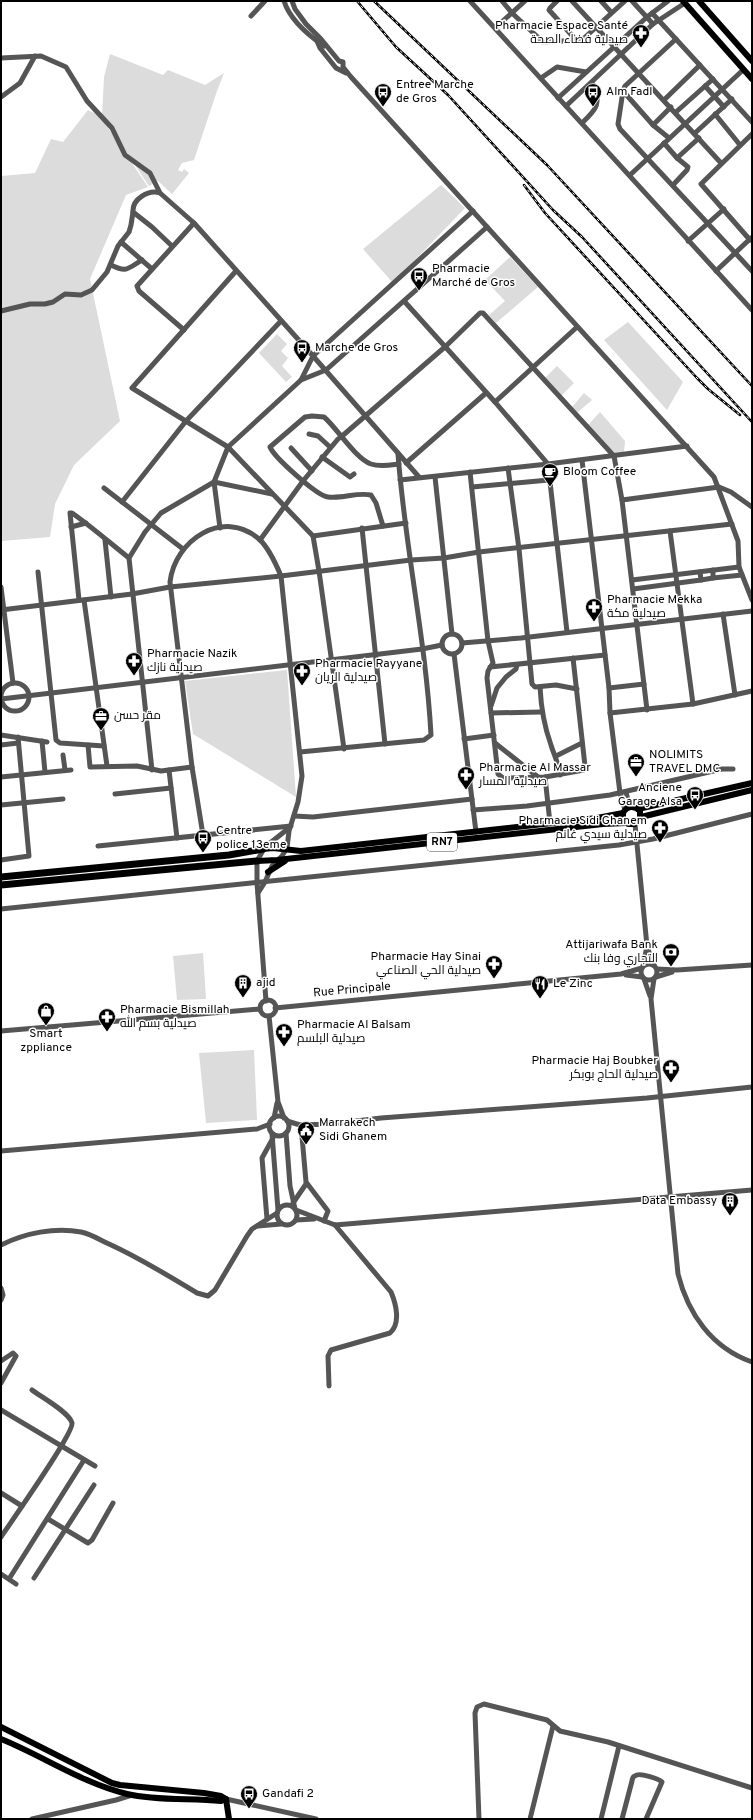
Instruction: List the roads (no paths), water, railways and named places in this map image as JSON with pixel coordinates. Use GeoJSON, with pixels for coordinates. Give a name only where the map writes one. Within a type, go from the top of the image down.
{"type":"FeatureCollection","features":[{"type":"Feature","properties":{"kind":"highway","name":"RN7"},"geometry":{"type":"LineString","coordinates":[[1,878],[229,856],[263,849]]}},
{"type":"Feature","properties":{"kind":"highway","name":"RN7"},"geometry":{"type":"LineString","coordinates":[[1,884],[257,861]]}},
{"type":"Feature","properties":{"kind":"main road"},"geometry":{"type":"LineString","coordinates":[[699,1],[752,61]]}},
{"type":"Feature","properties":{"kind":"main road"},"geometry":{"type":"LineString","coordinates":[[685,2],[752,79]]}},
{"type":"Feature","properties":{"kind":"main road","name":"RN7"},"geometry":{"type":"LineString","coordinates":[[263,849],[277,848],[286,851],[301,851],[604,817],[624,812],[628,807],[636,808],[752,784]]}},
{"type":"Feature","properties":{"kind":"main road"},"geometry":{"type":"LineString","coordinates":[[641,817],[752,790]]}},
{"type":"Feature","properties":{"kind":"main road"},"geometry":{"type":"LineString","coordinates":[[636,808],[641,817]]}},
{"type":"Feature","properties":{"kind":"main road"},"geometry":{"type":"LineString","coordinates":[[624,812],[623,818],[626,823]]}},
{"type":"Feature","properties":{"kind":"main road"},"geometry":{"type":"LineString","coordinates":[[635,824],[639,822],[641,817]]}},
{"type":"Feature","properties":{"kind":"main road","name":"RN7"},"geometry":{"type":"LineString","coordinates":[[257,861],[290,859],[603,824],[635,824]]}},
{"type":"Feature","properties":{"kind":"main road"},"geometry":{"type":"LineString","coordinates":[[268,872],[290,859]]}},
{"type":"Feature","properties":{"kind":"main road"},"geometry":{"type":"LineString","coordinates":[[1,1728],[112,1783],[222,1796],[226,1799],[229,1819]]}},
{"type":"Feature","properties":{"kind":"main road"},"geometry":{"type":"LineString","coordinates":[[1,1738],[95,1784],[132,1795],[221,1801],[226,1799]]}},
{"type":"Feature","properties":{"kind":"street"},"geometry":{"type":"LineString","coordinates":[[252,16],[265,1]]}},
{"type":"Feature","properties":{"kind":"street"},"geometry":{"type":"LineString","coordinates":[[284,1],[287,10],[305,32],[328,48]]}},
{"type":"Feature","properties":{"kind":"street"},"geometry":{"type":"LineString","coordinates":[[292,1],[300,16],[339,60],[343,62],[342,68]]}},
{"type":"Feature","properties":{"kind":"street"},"geometry":{"type":"LineString","coordinates":[[470,1],[752,310]]}},
{"type":"Feature","properties":{"kind":"street"},"geometry":{"type":"LineString","coordinates":[[502,1],[512,13],[542,42],[577,41],[584,39],[611,12],[625,1]]}},
{"type":"Feature","properties":{"kind":"street"},"geometry":{"type":"LineString","coordinates":[[495,28],[525,1]]}},
{"type":"Feature","properties":{"kind":"street"},"geometry":{"type":"LineString","coordinates":[[557,1],[549,10],[577,41]]}},
{"type":"Feature","properties":{"kind":"street"},"geometry":{"type":"LineString","coordinates":[[572,1],[638,74],[676,112],[721,163]]}},
{"type":"Feature","properties":{"kind":"street"},"geometry":{"type":"LineString","coordinates":[[601,1],[611,12]]}},
{"type":"Feature","properties":{"kind":"street"},"geometry":{"type":"LineString","coordinates":[[632,1],[654,24]]}},
{"type":"Feature","properties":{"kind":"street"},"geometry":{"type":"LineString","coordinates":[[558,98],[647,17],[668,1]]}},
{"type":"Feature","properties":{"kind":"street"},"geometry":{"type":"LineString","coordinates":[[566,106],[654,24],[685,2]]}},
{"type":"Feature","properties":{"kind":"street"},"geometry":{"type":"LineString","coordinates":[[652,13],[752,122]]}},
{"type":"Feature","properties":{"kind":"street"},"geometry":{"type":"LineString","coordinates":[[313,31],[320,48],[336,68],[342,68],[351,77],[714,477],[719,487],[739,545],[739,567],[752,600]]}},
{"type":"Feature","properties":{"kind":"street"},"geometry":{"type":"LineString","coordinates":[[676,39],[627,84],[623,91],[618,124],[620,129],[752,271]]}},
{"type":"Feature","properties":{"kind":"street"},"geometry":{"type":"LineString","coordinates":[[1,58],[35,56],[48,58],[66,67],[87,101],[112,128],[125,155],[150,173],[160,193],[194,223],[326,370],[419,477]]}},
{"type":"Feature","properties":{"kind":"street"},"geometry":{"type":"LineString","coordinates":[[1,97],[20,83],[35,56]]}},
{"type":"Feature","properties":{"kind":"street"},"geometry":{"type":"LineString","coordinates":[[335,65],[339,60]]}},
{"type":"Feature","properties":{"kind":"street"},"geometry":{"type":"LineString","coordinates":[[664,100],[700,65]]}},
{"type":"Feature","properties":{"kind":"street"},"geometry":{"type":"LineString","coordinates":[[541,78],[557,67],[586,72]]}},
{"type":"Feature","properties":{"kind":"street"},"geometry":{"type":"LineString","coordinates":[[630,175],[714,95],[743,70]]}},
{"type":"Feature","properties":{"kind":"street"},"geometry":{"type":"LineString","coordinates":[[676,112],[713,79]]}},
{"type":"Feature","properties":{"kind":"street"},"geometry":{"type":"LineString","coordinates":[[582,123],[594,112],[597,107],[597,96],[592,83]]}},
{"type":"Feature","properties":{"kind":"street"},"geometry":{"type":"LineString","coordinates":[[705,86],[724,107]]}},
{"type":"Feature","properties":{"kind":"street"},"geometry":{"type":"LineString","coordinates":[[623,91],[653,125],[669,138]]}},
{"type":"Feature","properties":{"kind":"street"},"geometry":{"type":"LineString","coordinates":[[695,133],[732,99]]}},
{"type":"Feature","properties":{"kind":"street"},"geometry":{"type":"LineString","coordinates":[[653,125],[671,107]]}},
{"type":"Feature","properties":{"kind":"street"},"geometry":{"type":"LineString","coordinates":[[715,114],[740,145]]}},
{"type":"Feature","properties":{"kind":"street"},"geometry":{"type":"LineString","coordinates":[[716,271],[751,239],[701,184],[752,134]]}},
{"type":"Feature","properties":{"kind":"street"},"geometry":{"type":"LineString","coordinates":[[677,158],[699,138]]}},
{"type":"Feature","properties":{"kind":"street"},"geometry":{"type":"LineString","coordinates":[[664,143],[677,158],[687,164],[688,169],[673,185]]}},
{"type":"Feature","properties":{"kind":"street"},"geometry":{"type":"LineString","coordinates":[[1,311],[30,304],[52,302],[65,294],[73,296],[85,294],[97,286],[111,265],[121,242],[129,232],[134,204],[148,193],[155,191],[160,193]]}},
{"type":"Feature","properties":{"kind":"street"},"geometry":{"type":"LineString","coordinates":[[688,241],[724,209]]}},
{"type":"Feature","properties":{"kind":"street"},"geometry":{"type":"LineString","coordinates":[[301,380],[313,356],[473,211]]}},
{"type":"Feature","properties":{"kind":"street"},"geometry":{"type":"LineString","coordinates":[[132,212],[152,227],[172,246]]}},
{"type":"Feature","properties":{"kind":"street"},"geometry":{"type":"LineString","coordinates":[[184,330],[137,288],[137,286],[194,223]]}},
{"type":"Feature","properties":{"kind":"street"},"geometry":{"type":"LineString","coordinates":[[220,528],[214,482],[228,447],[301,380],[326,370],[487,227]]}},
{"type":"Feature","properties":{"kind":"street"},"geometry":{"type":"LineString","coordinates":[[121,242],[152,269]]}},
{"type":"Feature","properties":{"kind":"street"},"geometry":{"type":"LineString","coordinates":[[111,265],[125,270],[142,260]]}},
{"type":"Feature","properties":{"kind":"street"},"geometry":{"type":"LineString","coordinates":[[236,271],[132,388],[228,447],[313,536],[320,571],[330,660],[344,749]]}},
{"type":"Feature","properties":{"kind":"street"},"geometry":{"type":"LineString","coordinates":[[404,301],[446,346],[548,464],[566,632]]}},
{"type":"Feature","properties":{"kind":"street"},"geometry":{"type":"LineString","coordinates":[[260,540],[330,447],[446,346],[480,313],[483,313],[614,456],[622,500],[638,624],[647,710]]}},
{"type":"Feature","properties":{"kind":"street"},"geometry":{"type":"LineString","coordinates":[[122,502],[186,421],[282,321]]}},
{"type":"Feature","properties":{"kind":"street"},"geometry":{"type":"LineString","coordinates":[[495,402],[577,327]]}},
{"type":"Feature","properties":{"kind":"street"},"geometry":{"type":"LineString","coordinates":[[406,463],[486,392]]}},
{"type":"Feature","properties":{"kind":"street"},"geometry":{"type":"LineString","coordinates":[[383,526],[376,503],[371,495],[327,497],[319,494],[291,471],[271,449],[272,445],[297,422],[305,417],[324,417],[341,437],[362,457],[372,464],[399,464]]}},
{"type":"Feature","properties":{"kind":"street"},"geometry":{"type":"LineString","coordinates":[[308,434],[318,436],[330,447]]}},
{"type":"Feature","properties":{"kind":"street"},"geometry":{"type":"LineString","coordinates":[[400,480],[582,460],[687,446]]}},
{"type":"Feature","properties":{"kind":"street"},"geometry":{"type":"LineString","coordinates":[[292,448],[312,471]]}},
{"type":"Feature","properties":{"kind":"street"},"geometry":{"type":"LineString","coordinates":[[300,752],[344,749],[424,740],[431,735],[398,454]]}},
{"type":"Feature","properties":{"kind":"street"},"geometry":{"type":"LineString","coordinates":[[322,457],[350,477],[354,474]]}},
{"type":"Feature","properties":{"kind":"street"},"geometry":{"type":"LineString","coordinates":[[582,460],[610,688],[610,713],[620,794],[624,812]]}},
{"type":"Feature","properties":{"kind":"street"},"geometry":{"type":"LineString","coordinates":[[508,468],[519,548],[532,684],[535,687],[556,685],[577,689]]}},
{"type":"Feature","properties":{"kind":"street"},"geometry":{"type":"LineString","coordinates":[[470,472],[488,641],[493,663],[488,671],[487,678],[498,774],[500,777],[510,779],[545,777],[584,770],[573,658]]}},
{"type":"Feature","properties":{"kind":"street"},"geometry":{"type":"LineString","coordinates":[[435,477],[452,634]]}},
{"type":"Feature","properties":{"kind":"street"},"geometry":{"type":"LineString","coordinates":[[472,487],[549,480]]}},
{"type":"Feature","properties":{"kind":"street"},"geometry":{"type":"LineString","coordinates":[[152,770],[129,558],[151,524],[168,507],[214,482],[273,494]]}},
{"type":"Feature","properties":{"kind":"street"},"geometry":{"type":"LineString","coordinates":[[622,500],[719,487],[731,492],[752,508]]}},
{"type":"Feature","properties":{"kind":"street"},"geometry":{"type":"LineString","coordinates":[[104,488],[183,549]]}},
{"type":"Feature","properties":{"kind":"street"},"geometry":{"type":"LineString","coordinates":[[107,766],[69,514],[71,512],[86,523],[129,558]]}},
{"type":"Feature","properties":{"kind":"street"},"geometry":{"type":"LineString","coordinates":[[71,527],[86,523]]}},
{"type":"Feature","properties":{"kind":"street"},"geometry":{"type":"LineString","coordinates":[[313,536],[406,523]]}},
{"type":"Feature","properties":{"kind":"street"},"geometry":{"type":"LineString","coordinates":[[2,610],[111,597],[170,587],[281,576],[411,560],[444,558],[479,552],[732,524]]}},
{"type":"Feature","properties":{"kind":"street"},"geometry":{"type":"LineString","coordinates":[[203,835],[192,767],[170,587],[174,565],[183,549],[189,542],[204,532],[230,527],[252,534],[260,540],[276,565],[281,576],[300,752],[301,782],[288,845],[286,851],[268,872],[265,882],[258,893]]}},
{"type":"Feature","properties":{"kind":"street"},"geometry":{"type":"LineString","coordinates":[[362,528],[385,744]]}},
{"type":"Feature","properties":{"kind":"street"},"geometry":{"type":"LineString","coordinates":[[670,531],[693,704]]}},
{"type":"Feature","properties":{"kind":"street"},"geometry":{"type":"LineString","coordinates":[[105,540],[111,597]]}},
{"type":"Feature","properties":{"kind":"street"},"geometry":{"type":"LineString","coordinates":[[632,580],[739,567]]}},
{"type":"Feature","properties":{"kind":"street"},"geometry":{"type":"LineString","coordinates":[[713,570],[713,578]]}},
{"type":"Feature","properties":{"kind":"street"},"geometry":{"type":"LineString","coordinates":[[38,572],[56,741],[60,743],[104,746]]}},
{"type":"Feature","properties":{"kind":"street"},"geometry":{"type":"LineString","coordinates":[[700,572],[702,580]]}},
{"type":"Feature","properties":{"kind":"street"},"geometry":{"type":"LineString","coordinates":[[633,589],[742,575]]}},
{"type":"Feature","properties":{"kind":"street"},"geometry":{"type":"LineString","coordinates":[[1,587],[2,610],[13,683]]}},
{"type":"Feature","properties":{"kind":"street"},"geometry":{"type":"LineString","coordinates":[[462,643],[528,638],[566,632],[752,611]]}},
{"type":"Feature","properties":{"kind":"street"},"geometry":{"type":"LineString","coordinates":[[724,614],[735,695]]}},
{"type":"Feature","properties":{"kind":"street"},"geometry":{"type":"LineString","coordinates":[[442,645],[448,653],[454,654],[460,650],[462,643],[460,638],[452,634]]}},
{"type":"Feature","properties":{"kind":"street"},"geometry":{"type":"LineString","coordinates":[[442,645],[444,639],[452,634]]}},
{"type":"Feature","properties":{"kind":"street"},"geometry":{"type":"LineString","coordinates":[[1,699],[376,655],[442,645]]}},
{"type":"Feature","properties":{"kind":"street"},"geometry":{"type":"LineString","coordinates":[[454,654],[476,832]]}},
{"type":"Feature","properties":{"kind":"street"},"geometry":{"type":"LineString","coordinates":[[490,667],[605,655]]}},
{"type":"Feature","properties":{"kind":"street"},"geometry":{"type":"LineString","coordinates":[[490,706],[492,705],[497,688],[506,677],[516,669],[517,665]]}},
{"type":"Feature","properties":{"kind":"street"},"geometry":{"type":"LineString","coordinates":[[13,683],[24,686],[29,696],[26,706],[17,711],[7,708],[1,699],[4,689],[13,683]]}},
{"type":"Feature","properties":{"kind":"street"},"geometry":{"type":"LineString","coordinates":[[610,688],[644,684]]}},
{"type":"Feature","properties":{"kind":"street"},"geometry":{"type":"LineString","coordinates":[[540,687],[541,712],[556,756],[560,774]]}},
{"type":"Feature","properties":{"kind":"street"},"geometry":{"type":"LineString","coordinates":[[610,713],[693,704],[752,691]]}},
{"type":"Feature","properties":{"kind":"street"},"geometry":{"type":"LineString","coordinates":[[491,713],[541,712]]}},
{"type":"Feature","properties":{"kind":"street"},"geometry":{"type":"LineString","coordinates":[[1,735],[18,740],[45,741],[45,772]]}},
{"type":"Feature","properties":{"kind":"street"},"geometry":{"type":"LineString","coordinates":[[464,739],[494,735]]}},
{"type":"Feature","properties":{"kind":"street"},"geometry":{"type":"LineString","coordinates":[[1,745],[18,740]]}},
{"type":"Feature","properties":{"kind":"street"},"geometry":{"type":"LineString","coordinates":[[1,860],[29,856],[18,740]]}},
{"type":"Feature","properties":{"kind":"street"},"geometry":{"type":"LineString","coordinates":[[556,756],[582,742]]}},
{"type":"Feature","properties":{"kind":"street"},"geometry":{"type":"LineString","coordinates":[[495,743],[538,777]]}},
{"type":"Feature","properties":{"kind":"street"},"geometry":{"type":"LineString","coordinates":[[88,745],[90,767],[137,766],[152,770],[169,770],[192,767]]}},
{"type":"Feature","properties":{"kind":"street"},"geometry":{"type":"LineString","coordinates":[[63,755],[65,770]]}},
{"type":"Feature","properties":{"kind":"street"},"geometry":{"type":"LineString","coordinates":[[473,810],[620,794],[722,769],[733,769]]}},
{"type":"Feature","properties":{"kind":"street"},"geometry":{"type":"LineString","coordinates":[[1,777],[71,770]]}},
{"type":"Feature","properties":{"kind":"street"},"geometry":{"type":"LineString","coordinates":[[169,770],[177,838]]}},
{"type":"Feature","properties":{"kind":"street"},"geometry":{"type":"LineString","coordinates":[[545,777],[550,824]]}},
{"type":"Feature","properties":{"kind":"street"},"geometry":{"type":"LineString","coordinates":[[115,794],[171,788]]}},
{"type":"Feature","properties":{"kind":"street"},"geometry":{"type":"LineString","coordinates":[[626,792],[628,800],[636,808]]}},
{"type":"Feature","properties":{"kind":"street"},"geometry":{"type":"LineString","coordinates":[[294,816],[313,817],[472,798]]}},
{"type":"Feature","properties":{"kind":"street"},"geometry":{"type":"LineString","coordinates":[[1,805],[63,799]]}},
{"type":"Feature","properties":{"kind":"street"},"geometry":{"type":"LineString","coordinates":[[1,908],[256,883],[638,842],[752,814]]}},
{"type":"Feature","properties":{"kind":"street"},"geometry":{"type":"LineString","coordinates":[[635,824],[638,842],[647,946],[655,967],[655,978],[651,999]]}},
{"type":"Feature","properties":{"kind":"street"},"geometry":{"type":"LineString","coordinates":[[98,846],[291,827]]}},
{"type":"Feature","properties":{"kind":"street"},"geometry":{"type":"LineString","coordinates":[[266,1001],[256,883],[257,861],[263,849],[291,827]]}},
{"type":"Feature","properties":{"kind":"street"},"geometry":{"type":"LineString","coordinates":[[647,946],[641,973],[651,999],[676,1266],[685,1298],[696,1318],[710,1335],[731,1352],[752,1362]]}},
{"type":"Feature","properties":{"kind":"street"},"geometry":{"type":"LineString","coordinates":[[621,974],[647,964],[655,967],[677,970],[752,965]]}},
{"type":"Feature","properties":{"kind":"street"},"geometry":{"type":"LineString","coordinates":[[621,974],[643,978],[649,981],[677,970]]}},
{"type":"Feature","properties":{"kind":"street","name":"Rue Principale"},"geometry":{"type":"LineString","coordinates":[[275,1008],[621,974]]}},
{"type":"Feature","properties":{"kind":"street"},"geometry":{"type":"LineString","coordinates":[[266,1001],[273,1003],[275,1008],[274,1012],[269,1016]]}},
{"type":"Feature","properties":{"kind":"street"},"geometry":{"type":"LineString","coordinates":[[260,1009],[262,1004],[266,1001]]}},
{"type":"Feature","properties":{"kind":"street"},"geometry":{"type":"LineString","coordinates":[[260,1009],[263,1014],[269,1016]]}},
{"type":"Feature","properties":{"kind":"street"},"geometry":{"type":"LineString","coordinates":[[1,1031],[260,1009]]}},
{"type":"Feature","properties":{"kind":"street"},"geometry":{"type":"LineString","coordinates":[[269,1016],[278,1102],[289,1126],[287,1132],[290,1186],[295,1207],[296,1220]]}},
{"type":"Feature","properties":{"kind":"street"},"geometry":{"type":"LineString","coordinates":[[258,1129],[280,1136],[300,1126],[752,1087]]}},
{"type":"Feature","properties":{"kind":"street"},"geometry":{"type":"LineString","coordinates":[[1,1151],[258,1129],[270,1124],[274,1118],[278,1102]]}},
{"type":"Feature","properties":{"kind":"street"},"geometry":{"type":"LineString","coordinates":[[274,1118],[279,1117],[300,1126]]}},
{"type":"Feature","properties":{"kind":"street"},"geometry":{"type":"LineString","coordinates":[[270,1124],[272,1134],[277,1218],[281,1224]]}},
{"type":"Feature","properties":{"kind":"street"},"geometry":{"type":"LineString","coordinates":[[295,1207],[306,1184],[300,1126]]}},
{"type":"Feature","properties":{"kind":"street"},"geometry":{"type":"LineString","coordinates":[[267,1219],[262,1158],[272,1134]]}},
{"type":"Feature","properties":{"kind":"street"},"geometry":{"type":"LineString","coordinates":[[306,1184],[328,1211],[324,1221]]}},
{"type":"Feature","properties":{"kind":"street"},"geometry":{"type":"LineString","coordinates":[[1,1244],[20,1236],[39,1233],[62,1230],[83,1232],[127,1252],[197,1293],[208,1296],[216,1290],[247,1236],[257,1226],[286,1205],[295,1207],[317,1219],[335,1225],[752,1190]]}},
{"type":"Feature","properties":{"kind":"street"},"geometry":{"type":"LineString","coordinates":[[257,1226],[281,1224],[290,1225],[296,1220],[317,1219]]}},
{"type":"Feature","properties":{"kind":"street"},"geometry":{"type":"LineString","coordinates":[[329,1386],[328,1356],[331,1350],[390,1333],[395,1328],[396,1323],[395,1304],[390,1292],[335,1225]]}},
{"type":"Feature","properties":{"kind":"street"},"geometry":{"type":"LineString","coordinates":[[1,1288],[3,1295],[1,1300]]}},
{"type":"Feature","properties":{"kind":"street"},"geometry":{"type":"LineString","coordinates":[[1,1362],[13,1353],[16,1356],[1,1383]]}},
{"type":"Feature","properties":{"kind":"street"},"geometry":{"type":"LineString","coordinates":[[1,1537],[71,1431],[72,1423],[70,1419],[62,1411],[32,1390]]}},
{"type":"Feature","properties":{"kind":"street"},"geometry":{"type":"LineString","coordinates":[[1,1410],[95,1466]]}},
{"type":"Feature","properties":{"kind":"street"},"geometry":{"type":"LineString","coordinates":[[9,1579],[84,1460]]}},
{"type":"Feature","properties":{"kind":"street"},"geometry":{"type":"LineString","coordinates":[[34,1578],[94,1485]]}},
{"type":"Feature","properties":{"kind":"street"},"geometry":{"type":"LineString","coordinates":[[1,1493],[22,1506]]}},
{"type":"Feature","properties":{"kind":"street"},"geometry":{"type":"LineString","coordinates":[[48,1519],[84,1542],[90,1542],[113,1503]]}},
{"type":"Feature","properties":{"kind":"street"},"geometry":{"type":"LineString","coordinates":[[1,1574],[16,1584]]}},
{"type":"Feature","properties":{"kind":"street"},"geometry":{"type":"LineString","coordinates":[[479,1819],[475,1713],[477,1707],[484,1704],[547,1720],[560,1731],[620,1746],[752,1788]]}},
{"type":"Feature","properties":{"kind":"street"},"geometry":{"type":"LineString","coordinates":[[530,1819],[553,1726]]}},
{"type":"Feature","properties":{"kind":"street"},"geometry":{"type":"LineString","coordinates":[[601,1819],[620,1746]]}},
{"type":"Feature","properties":{"kind":"street"},"geometry":{"type":"LineString","coordinates":[[622,1819],[632,1781],[634,1776],[637,1775],[656,1778],[662,1782],[646,1819]]}},
{"type":"Feature","properties":{"kind":"street"},"geometry":{"type":"LineString","coordinates":[[32,1819],[132,1795]]}},
{"type":"Feature","properties":{"kind":"street"},"geometry":{"type":"LineString","coordinates":[[226,1799],[316,1819]]}},
{"type":"Feature","properties":{"kind":"railway"},"geometry":{"type":"LineString","coordinates":[[357,1],[396,47],[448,95],[553,210],[582,237],[752,422]]}},
{"type":"Feature","properties":{"kind":"railway"},"geometry":{"type":"LineString","coordinates":[[374,1],[547,165],[752,386]]}},
{"type":"Feature","properties":{"kind":"railway"},"geometry":{"type":"LineString","coordinates":[[524,185],[545,213],[697,378],[740,415]]}},
{"type":"Feature","properties":{"kind":"place","name":"Pharmacie Espace Santé صيدلية فضاء الصحة"},"geometry":{"type":"Point","coordinates":[641,48]}},
{"type":"Feature","properties":{"kind":"place","name":"Entree Marche de Gros"},"geometry":{"type":"Point","coordinates":[383,107]}},
{"type":"Feature","properties":{"kind":"place","name":"Alm Fadl"},"geometry":{"type":"Point","coordinates":[593,107]}},
{"type":"Feature","properties":{"kind":"place","name":"Pharmacie Marché de Gros"},"geometry":{"type":"Point","coordinates":[419,291]}},
{"type":"Feature","properties":{"kind":"place","name":"Marche de Gros"},"geometry":{"type":"Point","coordinates":[302,363]}},
{"type":"Feature","properties":{"kind":"place","name":"Bloom Coffee"},"geometry":{"type":"Point","coordinates":[550,487]}},
{"type":"Feature","properties":{"kind":"place","name":"Pharmacie Mekka صيدلية مكة"},"geometry":{"type":"Point","coordinates":[594,622]}},
{"type":"Feature","properties":{"kind":"place","name":"Pharmacie Nazik صيدلية نازك"},"geometry":{"type":"Point","coordinates":[134,676]}},
{"type":"Feature","properties":{"kind":"place","name":"Pharmacie Rayyane صيدلية الريان"},"geometry":{"type":"Point","coordinates":[302,686]}},
{"type":"Feature","properties":{"kind":"place","name":"مقر حسن"},"geometry":{"type":"Point","coordinates":[101,731]}},
{"type":"Feature","properties":{"kind":"place","name":"NOLIMITS TRAVEL DMC"},"geometry":{"type":"Point","coordinates":[636,777]}},
{"type":"Feature","properties":{"kind":"place","name":"Pharmacie Al Massar صيدلية المسار"},"geometry":{"type":"Point","coordinates":[466,790]}},
{"type":"Feature","properties":{"kind":"place","name":"Anciene Garage Alsa"},"geometry":{"type":"Point","coordinates":[695,810]}},
{"type":"Feature","properties":{"kind":"place","name":"Pharmacie Sidi Ghanem صيدلية سيدي غانم"},"geometry":{"type":"Point","coordinates":[660,843]}},
{"type":"Feature","properties":{"kind":"place","name":"Centre police 13eme"},"geometry":{"type":"Point","coordinates":[203,853]}},
{"type":"Feature","properties":{"kind":"place","name":"Attijariwafa Bank التجاري وفا بنك"},"geometry":{"type":"Point","coordinates":[671,967]}},
{"type":"Feature","properties":{"kind":"place","name":"Pharmacie Hay Sinai صيدلية الحي الصناعي"},"geometry":{"type":"Point","coordinates":[494,979]}},
{"type":"Feature","properties":{"kind":"place","name":"ajid"},"geometry":{"type":"Point","coordinates":[243,998]}},
{"type":"Feature","properties":{"kind":"place","name":"Le Zinc"},"geometry":{"type":"Point","coordinates":[540,999]}},
{"type":"Feature","properties":{"kind":"place","name":"Smart zppliance"},"geometry":{"type":"Point","coordinates":[46,1026]}},
{"type":"Feature","properties":{"kind":"place","name":"Pharmacie Bismillah صيدلية بسم الله"},"geometry":{"type":"Point","coordinates":[107,1032]}},
{"type":"Feature","properties":{"kind":"place","name":"Pharmacie Al Balsam صيدلية البلسم"},"geometry":{"type":"Point","coordinates":[284,1047]}},
{"type":"Feature","properties":{"kind":"place","name":"Pharmacie Haj Boubker صيدلية الحاج بوبكر"},"geometry":{"type":"Point","coordinates":[671,1083]}},
{"type":"Feature","properties":{"kind":"place","name":"Marrakech Sidi Ghanem"},"geometry":{"type":"Point","coordinates":[306,1145]}},
{"type":"Feature","properties":{"kind":"place","name":"Data Embassy"},"geometry":{"type":"Point","coordinates":[730,1216]}},
{"type":"Feature","properties":{"kind":"place","name":"Gandafi 2"},"geometry":{"type":"Point","coordinates":[249,1809]}}]}
